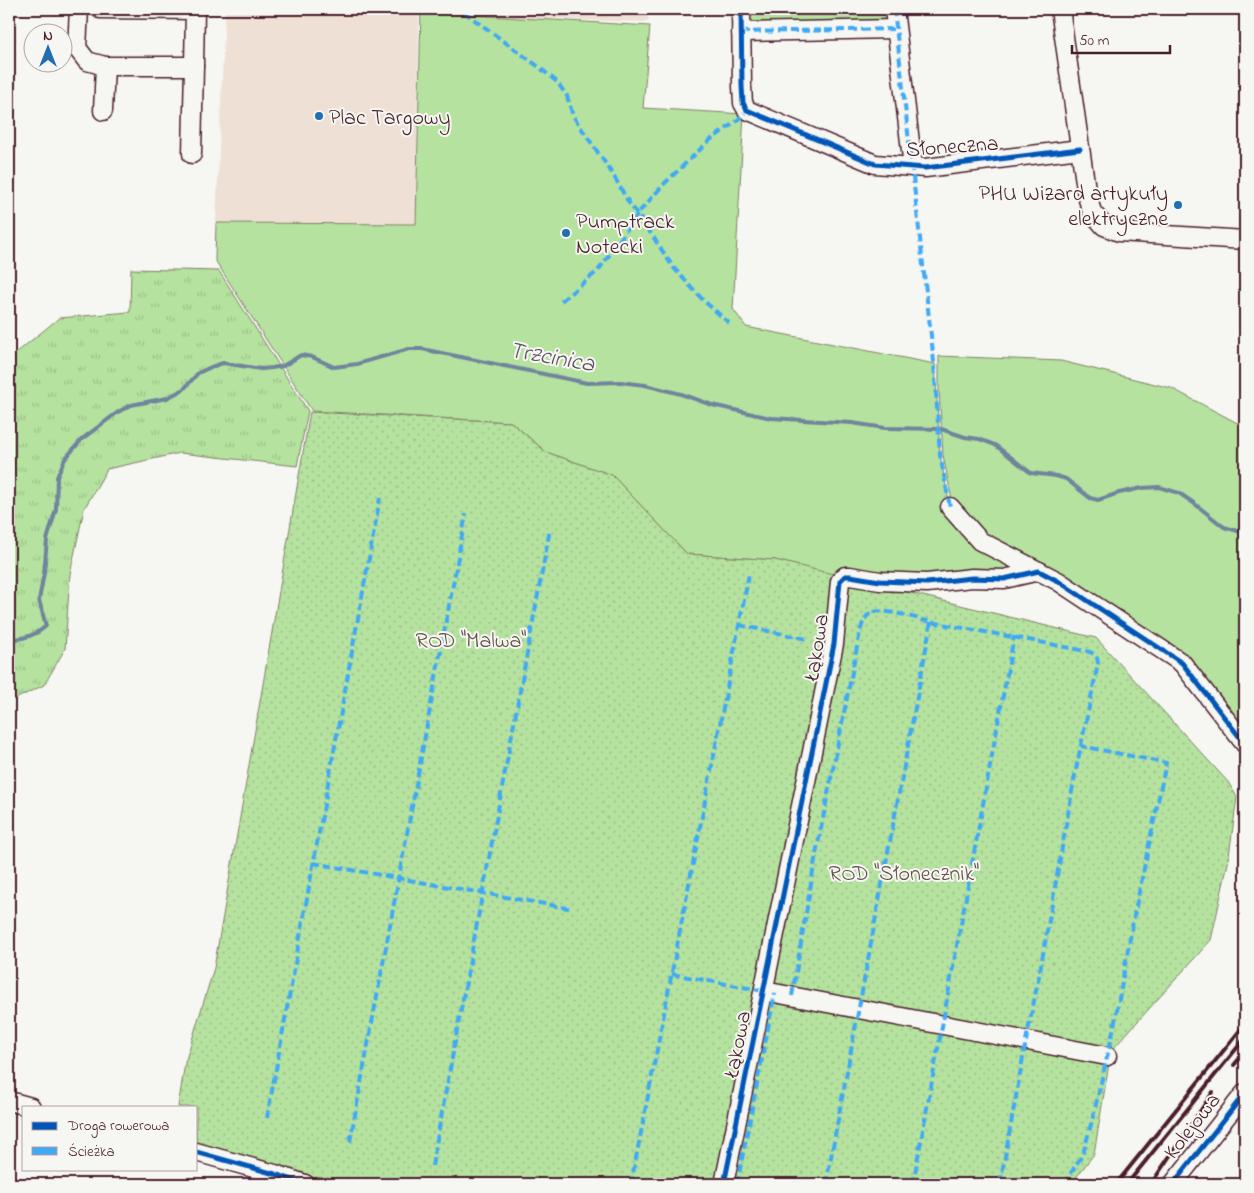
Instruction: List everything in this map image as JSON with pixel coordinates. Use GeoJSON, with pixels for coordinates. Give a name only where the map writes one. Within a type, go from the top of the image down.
{"type":"FeatureCollection","features":[{"type":"Feature","properties":{"kind":"street"},"geometry":{"type":"LineString","coordinates":[[79,9],[77,48],[87,61],[105,66],[194,66]]}},
{"type":"Feature","properties":{"kind":"street"},"geometry":{"type":"LineString","coordinates":[[100,9],[194,10],[192,154]]}},
{"type":"Feature","properties":{"kind":"street"},"geometry":{"type":"LineString","coordinates":[[741,9],[741,32],[896,29]]}},
{"type":"Feature","properties":{"kind":"street","name":"Słoneczna"},"geometry":{"type":"LineString","coordinates":[[894,9],[913,167]]}},
{"type":"Feature","properties":{"kind":"street"},"geometry":{"type":"LineString","coordinates":[[1060,9],[1080,149],[1092,212],[1104,226],[1119,232],[1245,240]]}},
{"type":"Feature","properties":{"kind":"street","name":"Słoneczna"},"geometry":{"type":"LineString","coordinates":[[741,32],[743,103],[747,110],[875,164],[925,168],[1080,149]]}},
{"type":"Feature","properties":{"kind":"street"},"geometry":{"type":"LineString","coordinates":[[103,111],[105,66]]}},
{"type":"Feature","properties":{"kind":"street"},"geometry":{"type":"LineString","coordinates":[[950,507],[980,541],[1058,581],[1182,663],[1245,744]]}},
{"type":"Feature","properties":{"kind":"street","name":"Łąkowa"},"geometry":{"type":"LineString","coordinates":[[724,1184],[834,644],[840,581],[845,576],[905,582],[972,578],[1004,579],[1039,571]]}},
{"type":"Feature","properties":{"kind":"street"},"geometry":{"type":"LineString","coordinates":[[764,991],[1108,1056]]}},
{"type":"Feature","properties":{"kind":"street","name":"Kolejowa"},"geometry":{"type":"LineString","coordinates":[[1173,1184],[1245,1093]]}},
{"type":"Feature","properties":{"kind":"street"},"geometry":{"type":"LineString","coordinates":[[9,1100],[28,1106]]}},
{"type":"Feature","properties":{"kind":"street"},"geometry":{"type":"LineString","coordinates":[[198,1153],[305,1184]]}},
{"type":"Feature","properties":{"kind":"shaded area","name":"Plac Targowy"},"geometry":{"type":"Polygon","coordinates":[[[225,9],[419,9],[416,224],[216,223],[225,9]]]}},
{"type":"Feature","properties":{"kind":"shaded area"},"geometry":{"type":"Polygon","coordinates":[[[473,9],[648,9],[648,22],[472,17],[473,9]]]}},
{"type":"Feature","properties":{"kind":"green space"},"geometry":{"type":"Polygon","coordinates":[[[421,9],[465,9],[470,15],[650,26],[643,108],[744,114],[733,309],[746,327],[935,364],[940,455],[950,507],[980,541],[1039,571],[842,578],[775,560],[687,554],[612,475],[546,452],[511,422],[312,411],[215,260],[216,223],[416,224],[421,9]]]}},
{"type":"Feature","properties":{"kind":"green space"},"geometry":{"type":"Polygon","coordinates":[[[747,9],[887,9],[889,23],[747,25],[747,9]]]}},
{"type":"Feature","properties":{"kind":"green space"},"geometry":{"type":"Polygon","coordinates":[[[131,269],[219,271],[308,411],[297,466],[180,453],[107,469],[84,509],[70,574],[65,649],[44,685],[9,702],[9,364],[16,353],[59,318],[130,312],[131,269]]]}},
{"type":"Feature","properties":{"kind":"green space"},"geometry":{"type":"Polygon","coordinates":[[[939,356],[1061,361],[1171,388],[1245,427],[1245,737],[1216,697],[982,536],[953,505],[943,455],[939,356]]]}},
{"type":"Feature","properties":{"kind":"green space"},"geometry":{"type":"Polygon","coordinates":[[[310,412],[511,422],[546,452],[612,475],[687,554],[775,560],[1096,638],[1228,782],[1237,797],[1228,863],[1211,940],[1111,1051],[1094,1154],[1071,1184],[306,1184],[198,1150],[198,1106],[178,1106],[185,1063],[214,968],[310,412]]]}},
{"type":"Feature","properties":{"kind":"waterway","name":"Trzcinica"},"geometry":{"type":"LineString","coordinates":[[9,639],[29,636],[46,626],[39,600],[47,540],[56,509],[57,477],[65,459],[82,439],[118,412],[131,405],[167,398],[184,389],[198,373],[211,367],[223,363],[261,369],[272,368],[283,366],[301,355],[312,357],[334,367],[357,364],[409,349],[422,349],[587,383],[620,382],[645,385],[681,394],[712,405],[771,418],[852,423],[885,428],[941,429],[995,445],[1031,473],[1066,479],[1090,498],[1098,500],[1142,488],[1159,487],[1179,493],[1224,527],[1245,533]]}},
{"type":"Feature","properties":{"kind":"railway"},"geometry":{"type":"LineString","coordinates":[[1116,1184],[1245,1024]]}},
{"type":"Feature","properties":{"kind":"railway"},"geometry":{"type":"LineString","coordinates":[[1127,1184],[1245,1038]]}},
{"type":"Feature","properties":{"kind":"railway"},"geometry":{"type":"LineString","coordinates":[[1234,1065],[1245,1052]]}},
{"type":"Feature","properties":{"kind":"railway"},"geometry":{"type":"LineString","coordinates":[[1151,1184],[1213,1092]]}},
{"type":"Feature","properties":{"kind":"marked path"},"geometry":{"type":"LineString","coordinates":[[894,9],[934,362],[940,455],[950,507]]}},
{"type":"Feature","properties":{"kind":"marked path"},"geometry":{"type":"LineString","coordinates":[[464,12],[557,82],[567,96],[573,116],[673,267],[703,300],[729,323]]}},
{"type":"Feature","properties":{"kind":"marked path"},"geometry":{"type":"LineString","coordinates":[[741,32],[896,29]]}},
{"type":"Feature","properties":{"kind":"marked path"},"geometry":{"type":"LineString","coordinates":[[561,301],[598,271],[640,211],[665,183],[709,141],[737,121],[747,110]]}},
{"type":"Feature","properties":{"kind":"marked path"},"geometry":{"type":"LineString","coordinates":[[267,1118],[380,498]]}},
{"type":"Feature","properties":{"kind":"marked path"},"geometry":{"type":"LineString","coordinates":[[350,1142],[466,514]]}},
{"type":"Feature","properties":{"kind":"marked path"},"geometry":{"type":"LineString","coordinates":[[432,1166],[550,529]]}},
{"type":"Feature","properties":{"kind":"marked path"},"geometry":{"type":"LineString","coordinates":[[631,1184],[749,574]]}},
{"type":"Feature","properties":{"kind":"marked path"},"geometry":{"type":"LineString","coordinates":[[792,996],[816,854],[860,632],[867,616],[876,612],[892,612],[931,622],[1090,652],[1095,655],[1098,664],[1076,769],[1000,1184]]}},
{"type":"Feature","properties":{"kind":"marked path"},"geometry":{"type":"LineString","coordinates":[[826,1184],[931,622]]}},
{"type":"Feature","properties":{"kind":"marked path"},"geometry":{"type":"LineString","coordinates":[[739,625],[807,639]]}},
{"type":"Feature","properties":{"kind":"marked path"},"geometry":{"type":"LineString","coordinates":[[913,1184],[1014,636]]}},
{"type":"Feature","properties":{"kind":"marked path"},"geometry":{"type":"LineString","coordinates":[[1064,1184],[1083,1154],[1093,1117],[1114,1027],[1134,916],[1166,763],[1081,746]]}},
{"type":"Feature","properties":{"kind":"marked path"},"geometry":{"type":"LineString","coordinates":[[313,863],[573,909]]}},
{"type":"Feature","properties":{"kind":"marked path"},"geometry":{"type":"LineString","coordinates":[[672,974],[764,991]]}},
{"type":"Feature","properties":{"kind":"marked path"},"geometry":{"type":"LineString","coordinates":[[737,1184],[775,993]]}},
{"type":"Feature","properties":{"kind":"cycle path"},"geometry":{"type":"LineString","coordinates":[[741,9],[743,103],[747,110],[875,164],[925,168],[1080,149]]}},
{"type":"Feature","properties":{"kind":"cycle path"},"geometry":{"type":"LineString","coordinates":[[724,1184],[834,644],[840,581],[845,576],[880,581],[927,583],[972,578],[1004,579],[1039,571],[1058,581],[1182,663],[1245,744]]}},
{"type":"Feature","properties":{"kind":"cycle path"},"geometry":{"type":"LineString","coordinates":[[1173,1184],[1245,1093]]}},
{"type":"Feature","properties":{"kind":"cycle path"},"geometry":{"type":"LineString","coordinates":[[198,1153],[305,1184]]}},
{"type":"Feature","properties":{"kind":"place","name":"Plac Targowy"},"geometry":{"type":"Point","coordinates":[319,116]}},
{"type":"Feature","properties":{"kind":"place","name":"PHU Wizard artykuły elektryczne"},"geometry":{"type":"Point","coordinates":[1178,205]}},
{"type":"Feature","properties":{"kind":"place","name":"Pumptrack Notecki"},"geometry":{"type":"Point","coordinates":[566,233]}},
{"type":"Feature","properties":{"kind":"park label","name":"ROD \"Malwa\""},"geometry":{"type":"Point","coordinates":[471,639]}},
{"type":"Feature","properties":{"kind":"park label","name":"ROD \"Słonecznik\""},"geometry":{"type":"Point","coordinates":[904,872]}}]}
